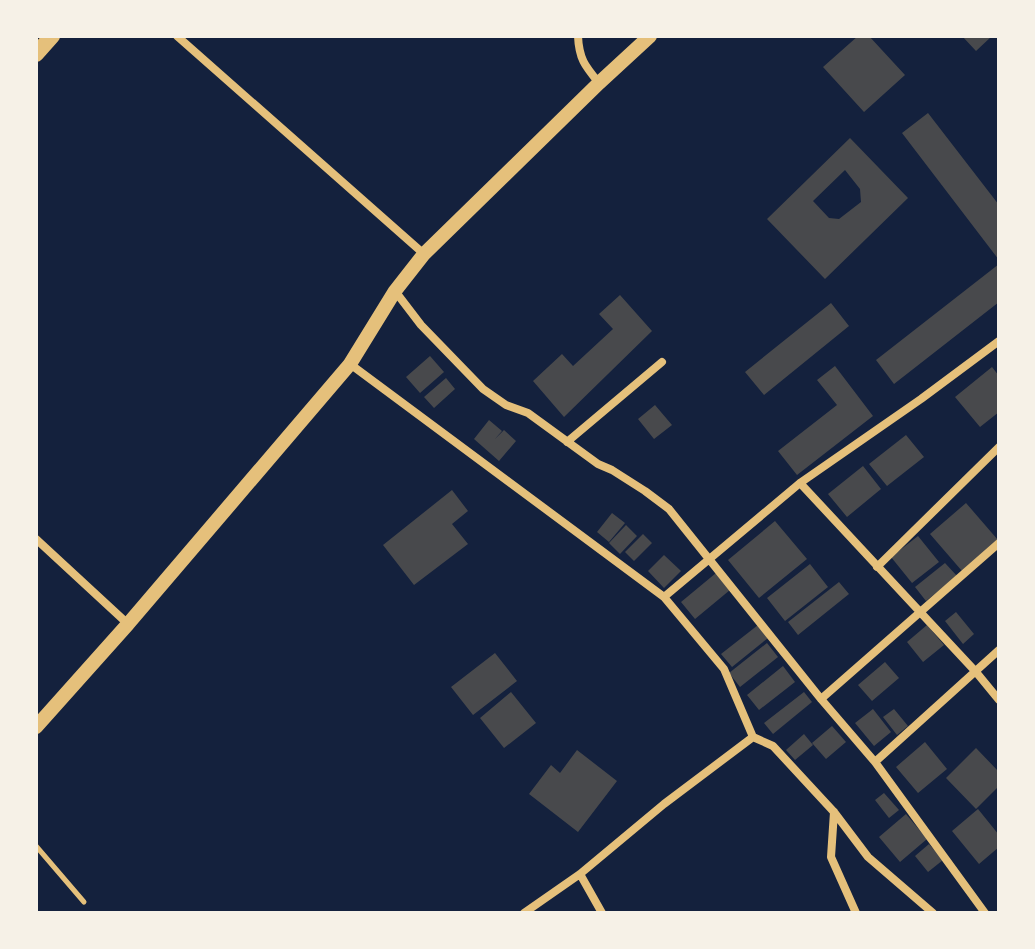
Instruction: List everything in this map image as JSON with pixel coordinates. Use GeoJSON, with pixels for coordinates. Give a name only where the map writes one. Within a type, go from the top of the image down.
{"type":"FeatureCollection","features":[{"type":"Feature","properties":{"kind":"main road"},"geometry":{"type":"LineString","coordinates":[[36,54],[52,36]]}},
{"type":"Feature","properties":{"kind":"street"},"geometry":{"type":"LineString","coordinates":[[177,36],[424,254]]}},
{"type":"Feature","properties":{"kind":"street"},"geometry":{"type":"LineString","coordinates":[[578,36],[584,66],[599,83]]}},
{"type":"Feature","properties":{"kind":"street"},"geometry":{"type":"LineString","coordinates":[[36,727],[350,364],[395,291],[424,254],[650,36]]}},
{"type":"Feature","properties":{"kind":"street"},"geometry":{"type":"LineString","coordinates":[[395,291],[421,325],[483,389],[506,405],[528,413],[598,464],[612,470],[669,509],[875,762],[985,913]]}},
{"type":"Feature","properties":{"kind":"street"},"geometry":{"type":"LineString","coordinates":[[664,597],[800,483],[999,341]]}},
{"type":"Feature","properties":{"kind":"street"},"geometry":{"type":"LineString","coordinates":[[567,442],[662,362]]}},
{"type":"Feature","properties":{"kind":"street"},"geometry":{"type":"LineString","coordinates":[[350,364],[664,597],[724,669],[753,737],[773,746],[834,812],[868,857],[933,913]]}},
{"type":"Feature","properties":{"kind":"street"},"geometry":{"type":"LineString","coordinates":[[877,567],[999,447]]}},
{"type":"Feature","properties":{"kind":"street"},"geometry":{"type":"LineString","coordinates":[[800,483],[999,700]]}},
{"type":"Feature","properties":{"kind":"street"},"geometry":{"type":"LineString","coordinates":[[36,539],[128,624]]}},
{"type":"Feature","properties":{"kind":"street"},"geometry":{"type":"LineString","coordinates":[[821,699],[999,543]]}},
{"type":"Feature","properties":{"kind":"street"},"geometry":{"type":"LineString","coordinates":[[875,762],[999,650]]}},
{"type":"Feature","properties":{"kind":"street"},"geometry":{"type":"LineString","coordinates":[[524,913],[580,874],[664,804],[753,737]]}},
{"type":"Feature","properties":{"kind":"street"},"geometry":{"type":"LineString","coordinates":[[834,812],[831,857],[856,913]]}},
{"type":"Feature","properties":{"kind":"street"},"geometry":{"type":"LineString","coordinates":[[580,874],[602,913]]}},
{"type":"Feature","properties":{"kind":"lane"},"geometry":{"type":"LineString","coordinates":[[36,846],[84,902]]}},
{"type":"Feature","properties":{"kind":"building"},"geometry":{"type":"Polygon","coordinates":[[[858,36],[869,36],[905,75],[864,112],[823,67],[858,36]]]}},
{"type":"Feature","properties":{"kind":"building"},"geometry":{"type":"Polygon","coordinates":[[[962,36],[992,36],[976,51],[962,36]]]}},
{"type":"Feature","properties":{"kind":"building"},"geometry":{"type":"Polygon","coordinates":[[[928,113],[999,205],[999,260],[902,133],[928,113]]]}},
{"type":"Feature","properties":{"kind":"building"},"geometry":{"type":"Polygon","coordinates":[[[850,138],[908,198],[825,279],[767,219],[850,138]],[[845,170],[813,201],[829,218],[839,219],[861,202],[860,189],[845,170]]]}},
{"type":"Feature","properties":{"kind":"building"},"geometry":{"type":"Polygon","coordinates":[[[999,264],[999,302],[894,384],[876,360],[999,264]]]}},
{"type":"Feature","properties":{"kind":"building"},"geometry":{"type":"Polygon","coordinates":[[[620,295],[652,331],[564,417],[533,381],[562,354],[573,366],[613,329],[599,314],[620,295]]]}},
{"type":"Feature","properties":{"kind":"building"},"geometry":{"type":"Polygon","coordinates":[[[831,303],[849,326],[764,395],[745,372],[831,303]]]}},
{"type":"Feature","properties":{"kind":"building"},"geometry":{"type":"Polygon","coordinates":[[[430,356],[444,372],[420,393],[406,377],[430,356]]]}},
{"type":"Feature","properties":{"kind":"building"},"geometry":{"type":"Polygon","coordinates":[[[835,366],[873,416],[797,475],[778,451],[837,405],[817,380],[835,366]]]}},
{"type":"Feature","properties":{"kind":"building"},"geometry":{"type":"Polygon","coordinates":[[[992,367],[999,376],[999,412],[980,427],[955,397],[992,367]]]}},
{"type":"Feature","properties":{"kind":"building"},"geometry":{"type":"Polygon","coordinates":[[[446,378],[455,389],[434,408],[424,397],[446,378]]]}},
{"type":"Feature","properties":{"kind":"building"},"geometry":{"type":"Polygon","coordinates":[[[655,405],[672,425],[654,439],[638,419],[655,405]]]}},
{"type":"Feature","properties":{"kind":"building"},"geometry":{"type":"Polygon","coordinates":[[[489,420],[502,431],[495,439],[504,430],[516,441],[499,461],[474,439],[489,420]]]}},
{"type":"Feature","properties":{"kind":"building"},"geometry":{"type":"Polygon","coordinates":[[[906,435],[924,457],[887,486],[869,464],[906,435]]]}},
{"type":"Feature","properties":{"kind":"building"},"geometry":{"type":"Polygon","coordinates":[[[863,466],[881,489],[847,517],[828,494],[863,466]]]}},
{"type":"Feature","properties":{"kind":"building"},"geometry":{"type":"Polygon","coordinates":[[[452,490],[468,511],[452,524],[468,544],[414,585],[383,545],[452,490]]]}},
{"type":"Feature","properties":{"kind":"building"},"geometry":{"type":"Polygon","coordinates":[[[966,503],[998,540],[962,571],[930,534],[966,503]]]}},
{"type":"Feature","properties":{"kind":"building"},"geometry":{"type":"Polygon","coordinates":[[[612,513],[625,523],[609,542],[597,532],[612,513]]]}},
{"type":"Feature","properties":{"kind":"building"},"geometry":{"type":"Polygon","coordinates":[[[775,521],[807,559],[759,598],[728,560],[775,521]]]}},
{"type":"Feature","properties":{"kind":"building"},"geometry":{"type":"Polygon","coordinates":[[[626,525],[637,536],[620,554],[609,543],[626,525]]]}},
{"type":"Feature","properties":{"kind":"building"},"geometry":{"type":"Polygon","coordinates":[[[643,534],[652,543],[634,561],[625,552],[643,534]]]}},
{"type":"Feature","properties":{"kind":"building"},"geometry":{"type":"Polygon","coordinates":[[[918,536],[939,562],[912,583],[891,557],[918,536]]]}},
{"type":"Feature","properties":{"kind":"building"},"geometry":{"type":"Polygon","coordinates":[[[664,555],[681,571],[664,588],[648,571],[664,555]]]}},
{"type":"Feature","properties":{"kind":"building"},"geometry":{"type":"Polygon","coordinates":[[[945,563],[957,576],[926,601],[915,587],[945,563]]]}},
{"type":"Feature","properties":{"kind":"building"},"geometry":{"type":"Polygon","coordinates":[[[810,564],[828,587],[785,621],[767,598],[810,564]]]}},
{"type":"Feature","properties":{"kind":"building"},"geometry":{"type":"Polygon","coordinates":[[[716,573],[730,590],[695,619],[681,602],[716,573]]]}},
{"type":"Feature","properties":{"kind":"building"},"geometry":{"type":"Polygon","coordinates":[[[839,582],[849,594],[798,635],[788,622],[839,582]]]}},
{"type":"Feature","properties":{"kind":"building"},"geometry":{"type":"Polygon","coordinates":[[[956,612],[974,634],[963,644],[945,621],[956,612]]]}},
{"type":"Feature","properties":{"kind":"building"},"geometry":{"type":"Polygon","coordinates":[[[758,625],[768,638],[732,667],[721,654],[758,625]]]}},
{"type":"Feature","properties":{"kind":"building"},"geometry":{"type":"Polygon","coordinates":[[[927,625],[944,645],[923,662],[907,642],[927,625]]]}},
{"type":"Feature","properties":{"kind":"building"},"geometry":{"type":"Polygon","coordinates":[[[767,643],[778,657],[740,687],[729,673],[767,643]]]}},
{"type":"Feature","properties":{"kind":"building"},"geometry":{"type":"Polygon","coordinates":[[[495,653],[517,681],[473,715],[451,687],[495,653]]]}},
{"type":"Feature","properties":{"kind":"building"},"geometry":{"type":"Polygon","coordinates":[[[885,662],[899,678],[872,701],[858,685],[885,662]]]}},
{"type":"Feature","properties":{"kind":"building"},"geometry":{"type":"Polygon","coordinates":[[[783,666],[795,682],[759,710],[747,695],[783,666]]]}},
{"type":"Feature","properties":{"kind":"building"},"geometry":{"type":"Polygon","coordinates":[[[511,692],[536,723],[504,748],[480,718],[511,692]]]}},
{"type":"Feature","properties":{"kind":"building"},"geometry":{"type":"Polygon","coordinates":[[[804,692],[812,702],[773,734],[764,723],[804,692]]]}},
{"type":"Feature","properties":{"kind":"building"},"geometry":{"type":"Polygon","coordinates":[[[873,709],[891,732],[874,746],[855,723],[873,709]]]}},
{"type":"Feature","properties":{"kind":"building"},"geometry":{"type":"Polygon","coordinates":[[[894,709],[908,726],[897,735],[883,717],[894,709]]]}},
{"type":"Feature","properties":{"kind":"building"},"geometry":{"type":"Polygon","coordinates":[[[832,726],[846,742],[826,759],[812,743],[832,726]]]}},
{"type":"Feature","properties":{"kind":"building"},"geometry":{"type":"Polygon","coordinates":[[[804,734],[813,745],[795,760],[786,750],[804,734]]]}},
{"type":"Feature","properties":{"kind":"building"},"geometry":{"type":"Polygon","coordinates":[[[925,742],[947,769],[918,793],[896,767],[925,742]]]}},
{"type":"Feature","properties":{"kind":"building"},"geometry":{"type":"Polygon","coordinates":[[[976,748],[999,772],[999,786],[976,809],[946,778],[976,748]]]}},
{"type":"Feature","properties":{"kind":"building"},"geometry":{"type":"Polygon","coordinates":[[[577,750],[617,781],[578,832],[529,794],[551,765],[560,773],[577,750]]]}},
{"type":"Feature","properties":{"kind":"building"},"geometry":{"type":"Polygon","coordinates":[[[884,793],[899,810],[889,818],[875,800],[884,793]]]}},
{"type":"Feature","properties":{"kind":"building"},"geometry":{"type":"Polygon","coordinates":[[[978,809],[999,835],[999,847],[979,864],[952,831],[978,809]]]}},
{"type":"Feature","properties":{"kind":"building"},"geometry":{"type":"Polygon","coordinates":[[[906,814],[927,839],[900,862],[879,837],[906,814]]]}},
{"type":"Feature","properties":{"kind":"building"},"geometry":{"type":"Polygon","coordinates":[[[929,844],[943,860],[928,872],[915,856],[929,844]]]}}]}
